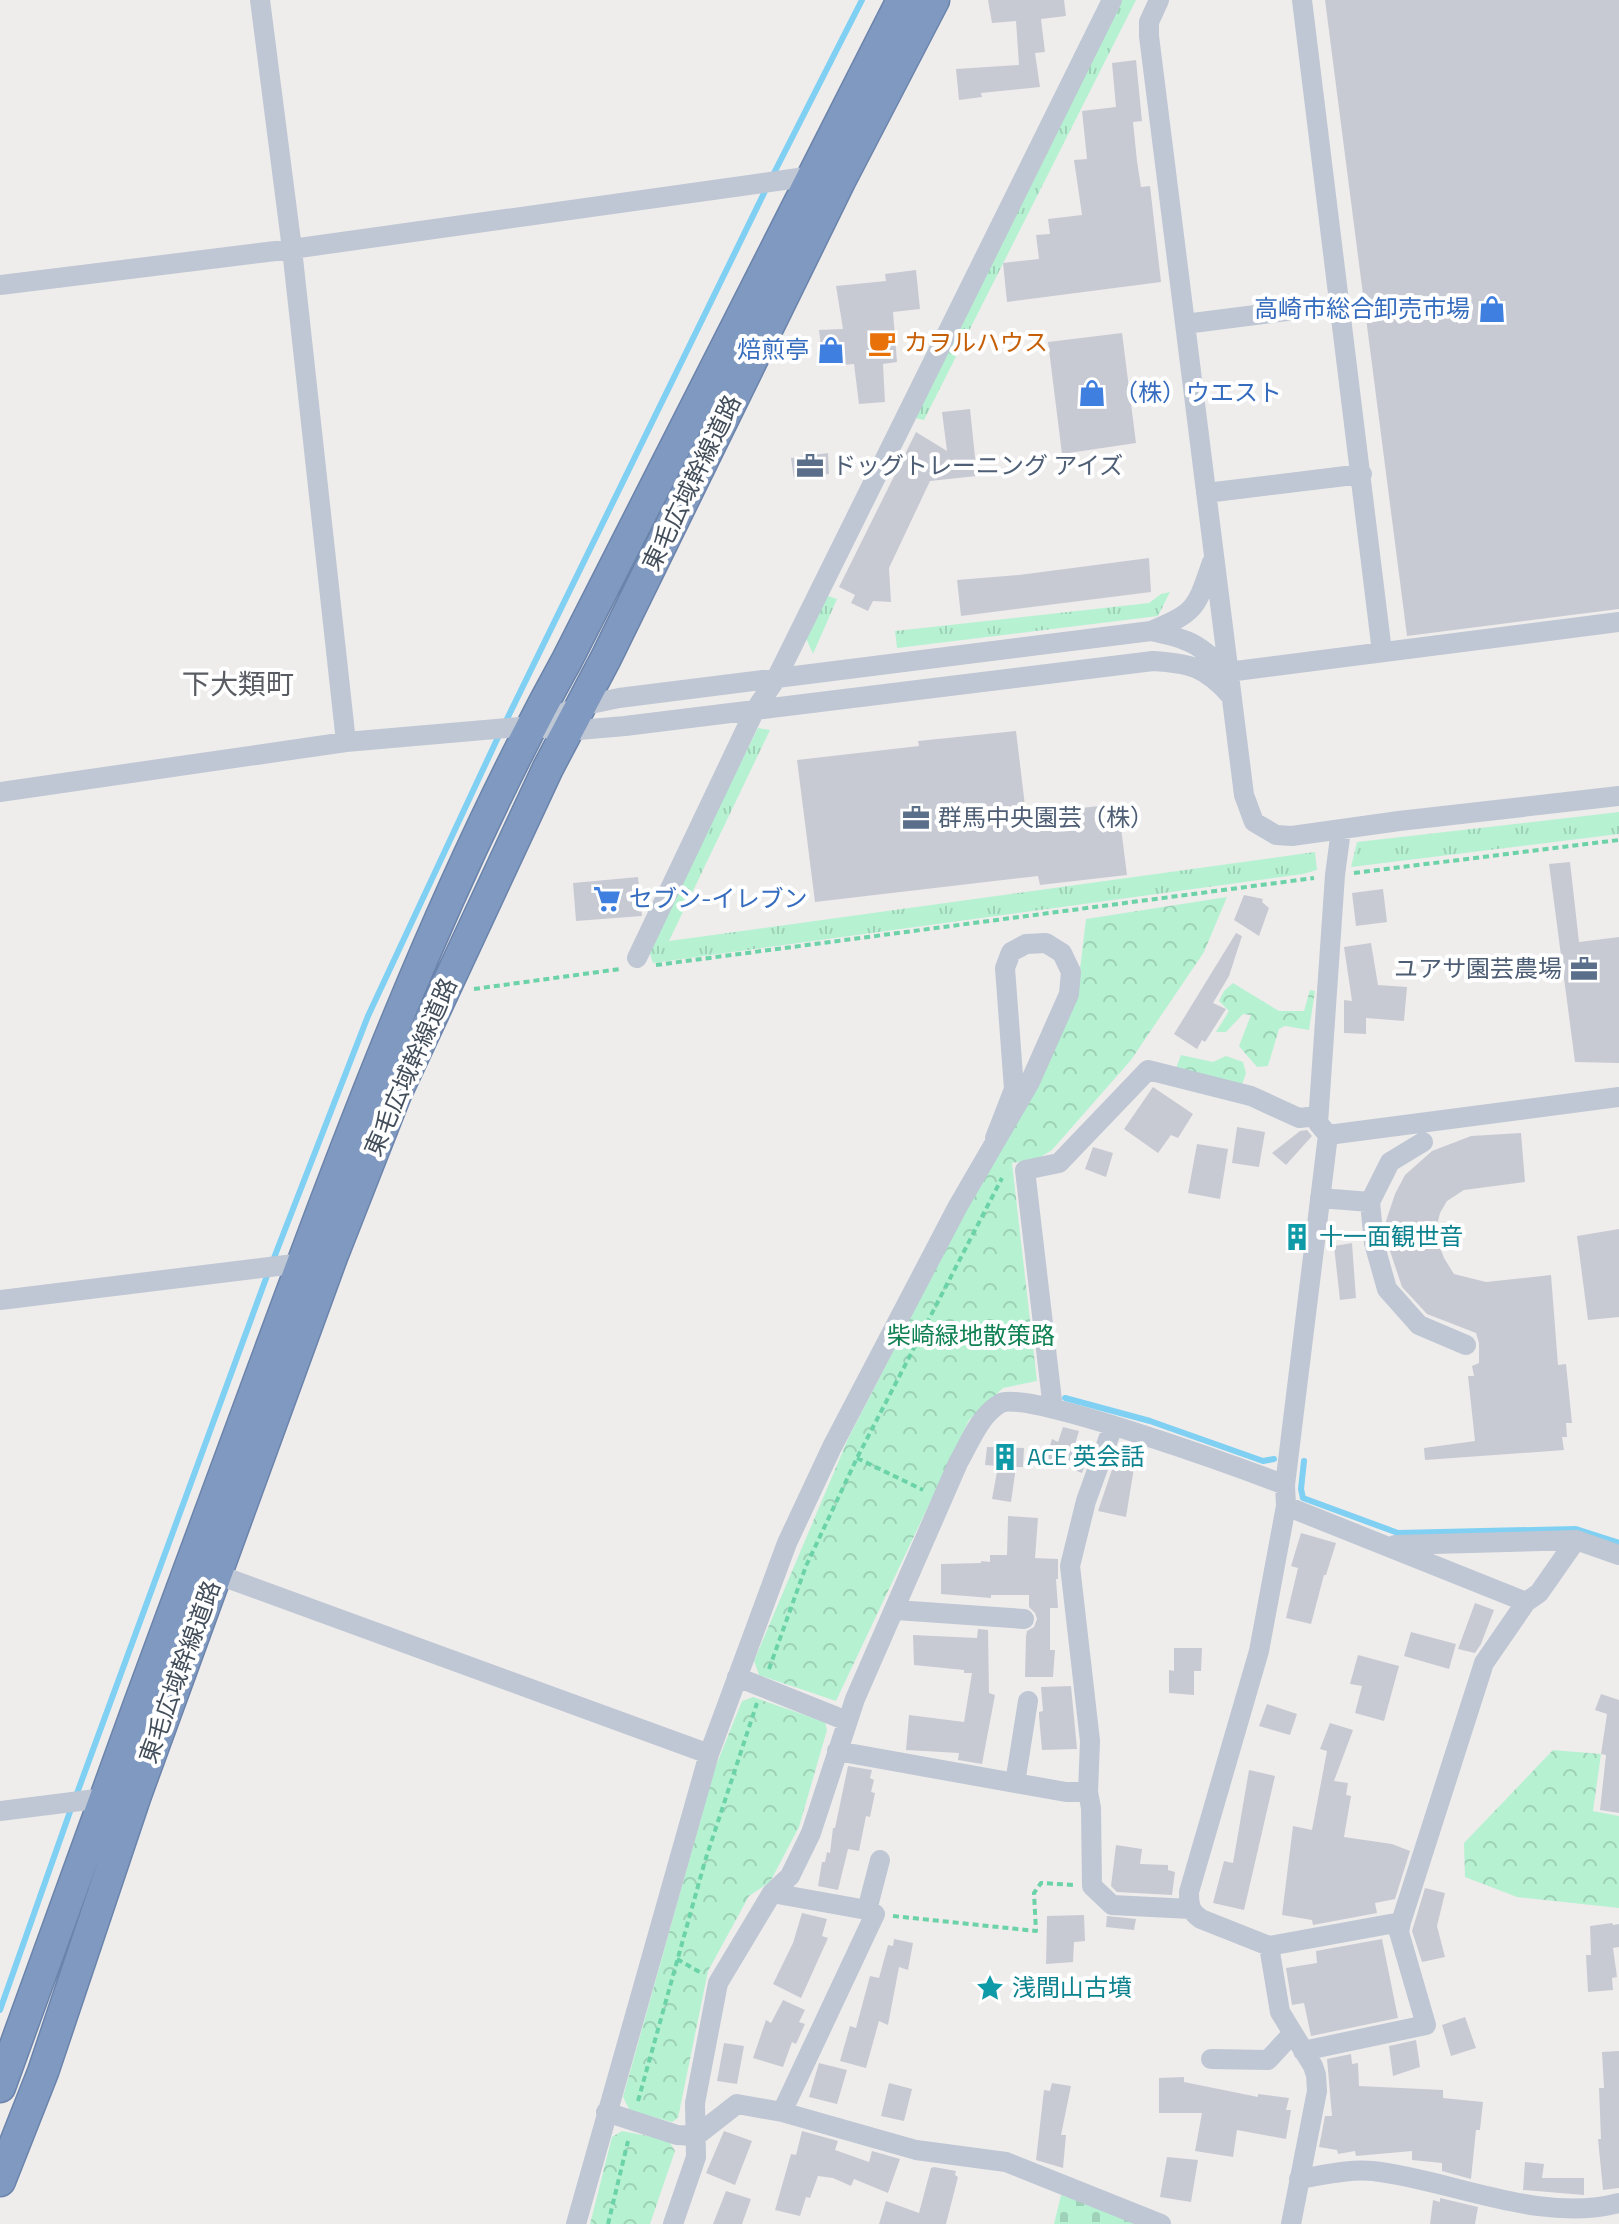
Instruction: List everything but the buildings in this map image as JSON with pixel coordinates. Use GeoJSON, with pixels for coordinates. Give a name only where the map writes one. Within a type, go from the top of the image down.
{"type":"FeatureCollection","features":[{"type":"Feature","properties":{"kind":"highway","name":"東毛広域幹線道路"},"geometry":{"type":"LineString","coordinates":[[0,2087],[302,1263],[406,993],[531,726],[902,0]]}},
{"type":"Feature","properties":{"kind":"highway","name":"東毛広域幹線道路"},"geometry":{"type":"LineString","coordinates":[[0,2181],[43,2072],[126,1823],[216,1574],[332,1257],[396,1094],[574,718],[840,181],[934,0]]}},
{"type":"Feature","properties":{"kind":"street"},"geometry":{"type":"LineString","coordinates":[[260,0],[292,249],[346,742]]}},
{"type":"Feature","properties":{"kind":"street"},"geometry":{"type":"LineString","coordinates":[[639,964],[755,710],[776,679],[1112,0]]}},
{"type":"Feature","properties":{"kind":"street"},"geometry":{"type":"LineString","coordinates":[[1159,0],[1149,22],[1149,36],[1244,795],[1254,822],[1276,835],[1619,796]]}},
{"type":"Feature","properties":{"kind":"street"},"geometry":{"type":"LineString","coordinates":[[1302,0],[1382,652]]}},
{"type":"Feature","properties":{"kind":"street"},"geometry":{"type":"LineString","coordinates":[[0,285],[292,249],[813,176]]}},
{"type":"Feature","properties":{"kind":"street"},"geometry":{"type":"LineString","coordinates":[[1185,324],[1341,304]]}},
{"type":"Feature","properties":{"kind":"street"},"geometry":{"type":"LineString","coordinates":[[1206,493],[1362,474]]}},
{"type":"Feature","properties":{"kind":"street"},"geometry":{"type":"LineString","coordinates":[[531,726],[574,718],[619,698],[1151,631],[1177,621],[1197,605],[1214,558]]}},
{"type":"Feature","properties":{"kind":"street"},"geometry":{"type":"LineString","coordinates":[[1153,661],[1205,628],[1220,608]]}},
{"type":"Feature","properties":{"kind":"street"},"geometry":{"type":"LineString","coordinates":[[1228,672],[1619,622]]}},
{"type":"Feature","properties":{"kind":"street"},"geometry":{"type":"LineString","coordinates":[[1151,631],[1203,648],[1228,672]]}},
{"type":"Feature","properties":{"kind":"street"},"geometry":{"type":"LineString","coordinates":[[0,792],[346,742],[531,726],[574,718],[755,710],[1153,661],[1185,663],[1213,676],[1231,696]]}},
{"type":"Feature","properties":{"kind":"street"},"geometry":{"type":"LineString","coordinates":[[1341,830],[1318,1116],[1318,1123],[1328,1135],[1285,1485],[1286,1506],[1259,1651],[1189,1892],[1191,1909],[1201,1919],[1269,1946],[1401,1922]]}},
{"type":"Feature","properties":{"kind":"street"},"geometry":{"type":"LineString","coordinates":[[576,2224],[709,1754],[787,1543],[832,1447],[995,1138],[1030,1082],[1069,994],[1071,972],[1062,953],[1046,943],[1026,944],[1011,952],[1005,968],[1014,1089],[995,1138]]}},
{"type":"Feature","properties":{"kind":"street"},"geometry":{"type":"LineString","coordinates":[[1053,1409],[1025,1170],[1059,1163],[1148,1070],[1251,1096],[1299,1118],[1318,1116]]}},
{"type":"Feature","properties":{"kind":"street"},"geometry":{"type":"LineString","coordinates":[[1328,1135],[1619,1097]]}},
{"type":"Feature","properties":{"kind":"street"},"geometry":{"type":"LineString","coordinates":[[1423,1142],[1390,1162],[1370,1202],[1374,1243],[1387,1289],[1419,1325],[1466,1345]]}},
{"type":"Feature","properties":{"kind":"street"},"geometry":{"type":"LineString","coordinates":[[1320,1198],[1370,1202]]}},
{"type":"Feature","properties":{"kind":"street"},"geometry":{"type":"LineString","coordinates":[[0,1300],[302,1263]]}},
{"type":"Feature","properties":{"kind":"street"},"geometry":{"type":"LineString","coordinates":[[673,2224],[696,2157],[695,2103],[718,1983],[772,1893],[790,1876],[811,1833],[847,1721],[975,1431],[1002,1402],[1018,1400],[1209,1456],[1285,1485]]}},
{"type":"Feature","properties":{"kind":"street"},"geometry":{"type":"LineString","coordinates":[[1113,1426],[1082,1512],[1070,1566],[1090,1741],[1088,1792],[1092,1886],[1112,1905],[1191,1909]]}},
{"type":"Feature","properties":{"kind":"street"},"geometry":{"type":"LineString","coordinates":[[1286,1506],[1526,1602]]}},
{"type":"Feature","properties":{"kind":"street"},"geometry":{"type":"LineString","coordinates":[[1387,1546],[1576,1540],[1619,1555]]}},
{"type":"Feature","properties":{"kind":"street"},"geometry":{"type":"LineString","coordinates":[[1211,2059],[1268,2060],[1298,2042],[1426,2025],[1399,1932],[1401,1922],[1484,1663],[1526,1602],[1539,1593],[1576,1540]]}},
{"type":"Feature","properties":{"kind":"street"},"geometry":{"type":"LineString","coordinates":[[216,1574],[709,1754]]}},
{"type":"Feature","properties":{"kind":"street"},"geometry":{"type":"LineString","coordinates":[[896,1610],[1024,1619]]}},
{"type":"Feature","properties":{"kind":"street"},"geometry":{"type":"LineString","coordinates":[[737,1677],[847,1721]]}},
{"type":"Feature","properties":{"kind":"street"},"geometry":{"type":"LineString","coordinates":[[1015,1783],[1028,1701]]}},
{"type":"Feature","properties":{"kind":"street"},"geometry":{"type":"LineString","coordinates":[[837,1751],[1066,1792],[1088,1792]]}},
{"type":"Feature","properties":{"kind":"street"},"geometry":{"type":"LineString","coordinates":[[0,1811],[104,1798]]}},
{"type":"Feature","properties":{"kind":"street"},"geometry":{"type":"LineString","coordinates":[[772,1893],[867,1910],[880,1860]]}},
{"type":"Feature","properties":{"kind":"street"},"geometry":{"type":"LineString","coordinates":[[782,2112],[875,1914]]}},
{"type":"Feature","properties":{"kind":"street"},"geometry":{"type":"LineString","coordinates":[[1269,1946],[1280,2012],[1316,2075],[1317,2091],[1291,2224]]}},
{"type":"Feature","properties":{"kind":"street"},"geometry":{"type":"LineString","coordinates":[[606,2112],[677,2135],[696,2136],[737,2104],[782,2112],[916,2150],[1006,2162],[1161,2224]]}},
{"type":"Feature","properties":{"kind":"street"},"geometry":{"type":"LineString","coordinates":[[1299,2179],[1349,2170],[1373,2171],[1482,2198],[1547,2219],[1619,2203]]}},
{"type":"Feature","properties":{"kind":"path"},"geometry":{"type":"LineString","coordinates":[[460,990],[639,964],[1619,840]]}},
{"type":"Feature","properties":{"kind":"path"},"geometry":{"type":"LineString","coordinates":[[608,2224],[633,2121],[705,1861],[762,1687],[806,1566],[857,1458],[1002,1178]]}},
{"type":"Feature","properties":{"kind":"path"},"geometry":{"type":"LineString","coordinates":[[857,1458],[943,1500]]}},
{"type":"Feature","properties":{"kind":"path"},"geometry":{"type":"LineString","coordinates":[[875,1914],[1036,1931],[1034,1893],[1041,1883],[1092,1886]]}},
{"type":"Feature","properties":{"kind":"path"},"geometry":{"type":"LineString","coordinates":[[677,1959],[718,1983]]}},
{"type":"Feature","properties":{"kind":"green space"},"geometry":{"type":"Polygon","coordinates":[[[1121,0],[1136,0],[924,420],[915,418],[1121,0]]]}},
{"type":"Feature","properties":{"kind":"green space"},"geometry":{"type":"Polygon","coordinates":[[[1170,592],[1158,616],[897,648],[895,631],[1149,603],[1161,594],[1170,592]]]}},
{"type":"Feature","properties":{"kind":"green space"},"geometry":{"type":"Polygon","coordinates":[[[825,595],[837,599],[813,654],[806,638],[825,595]]]}},
{"type":"Feature","properties":{"kind":"green space"},"geometry":{"type":"Polygon","coordinates":[[[758,728],[770,730],[669,941],[1315,852],[1317,870],[653,963],[648,948],[758,728]]]}},
{"type":"Feature","properties":{"kind":"green space"},"geometry":{"type":"Polygon","coordinates":[[[1619,812],[1619,834],[1351,867],[1357,842],[1619,812]]]}},
{"type":"Feature","properties":{"kind":"green space","name":"柴崎緑地散策路"},"geometry":{"type":"Polygon","coordinates":[[[1227,897],[1204,952],[1131,1060],[1052,1150],[1039,1158],[1012,1163],[1037,1381],[1003,1388],[969,1420],[836,1701],[759,1675],[754,1661],[848,1439],[1077,994],[1086,919],[1227,897]]]}},
{"type":"Feature","properties":{"kind":"green space"},"geometry":{"type":"Polygon","coordinates":[[[1233,983],[1279,1011],[1304,1011],[1310,990],[1315,991],[1309,1030],[1285,1026],[1279,1029],[1268,1066],[1257,1067],[1239,1046],[1251,1015],[1243,1014],[1226,1032],[1216,1032],[1229,1011],[1219,1001],[1233,983]]]}},
{"type":"Feature","properties":{"kind":"green space"},"geometry":{"type":"Polygon","coordinates":[[[1181,1055],[1213,1062],[1226,1056],[1243,1062],[1246,1073],[1241,1088],[1176,1068],[1181,1055]]]}},
{"type":"Feature","properties":{"kind":"green space"},"geometry":{"type":"Polygon","coordinates":[[[753,1697],[825,1722],[827,1730],[799,1827],[770,1882],[749,1896],[708,1971],[678,2118],[672,2122],[630,2111],[623,2097],[715,1768],[742,1701],[753,1697]]]}},
{"type":"Feature","properties":{"kind":"green space"},"geometry":{"type":"Polygon","coordinates":[[[1553,1750],[1601,1754],[1593,1811],[1619,1816],[1619,1908],[1517,1897],[1465,1877],[1464,1843],[1553,1750]]]}},
{"type":"Feature","properties":{"kind":"green space"},"geometry":{"type":"Polygon","coordinates":[[[622,2131],[668,2140],[675,2151],[650,2224],[590,2224],[612,2137],[622,2131]]]}},
{"type":"Feature","properties":{"kind":"green space"},"geometry":{"type":"Polygon","coordinates":[[[1061,2195],[1147,2224],[1054,2224],[1061,2195]]]}},
{"type":"Feature","properties":{"kind":"waterway"},"geometry":{"type":"LineString","coordinates":[[772,177],[862,0]]}},
{"type":"Feature","properties":{"kind":"waterway"},"geometry":{"type":"LineString","coordinates":[[505,723],[767,187]]}},
{"type":"Feature","properties":{"kind":"waterway"},"geometry":{"type":"LineString","coordinates":[[272,1263],[368,1016],[500,733]]}},
{"type":"Feature","properties":{"kind":"waterway"},"geometry":{"type":"LineString","coordinates":[[76,1796],[268,1273]]}},
{"type":"Feature","properties":{"kind":"waterway"},"geometry":{"type":"LineString","coordinates":[[1065,1398],[1150,1421],[1263,1461],[1274,1459]]}},
{"type":"Feature","properties":{"kind":"waterway"},"geometry":{"type":"LineString","coordinates":[[1304,1461],[1303,1498],[1398,1533],[1576,1529],[1619,1543]]}},
{"type":"Feature","properties":{"kind":"waterway"},"geometry":{"type":"LineString","coordinates":[[0,2010],[72,1806]]}},
{"type":"Feature","properties":{"kind":"place","name":"高崎市総合卸売市場"},"geometry":{"type":"Point","coordinates":[1492,309]}},
{"type":"Feature","properties":{"kind":"place","name":"カヲルハウス"},"geometry":{"type":"Point","coordinates":[882,343]}},
{"type":"Feature","properties":{"kind":"place","name":"焙煎亭"},"geometry":{"type":"Point","coordinates":[831,350]}},
{"type":"Feature","properties":{"kind":"place","name":"（株）ウエスト"},"geometry":{"type":"Point","coordinates":[1092,393]}},
{"type":"Feature","properties":{"kind":"place","name":"ドッグトレーニング アイズ"},"geometry":{"type":"Point","coordinates":[810,466]}},
{"type":"Feature","properties":{"kind":"place","name":"群馬中央園芸（株）"},"geometry":{"type":"Point","coordinates":[916,818]}},
{"type":"Feature","properties":{"kind":"place","name":"セブン-イレブン"},"geometry":{"type":"Point","coordinates":[607,899]}},
{"type":"Feature","properties":{"kind":"place","name":"ユアサ園芸農場"},"geometry":{"type":"Point","coordinates":[1584,969]}},
{"type":"Feature","properties":{"kind":"place","name":"十一面観世音"},"geometry":{"type":"Point","coordinates":[1297,1237]}},
{"type":"Feature","properties":{"kind":"place","name":"ACE 英会話"},"geometry":{"type":"Point","coordinates":[1005,1457]}},
{"type":"Feature","properties":{"kind":"place","name":"浅間山古墳"},"geometry":{"type":"Point","coordinates":[990,1988]}},
{"type":"Feature","properties":{"kind":"district","name":"下大類町"},"geometry":{"type":"Point","coordinates":[238,684]}}]}
